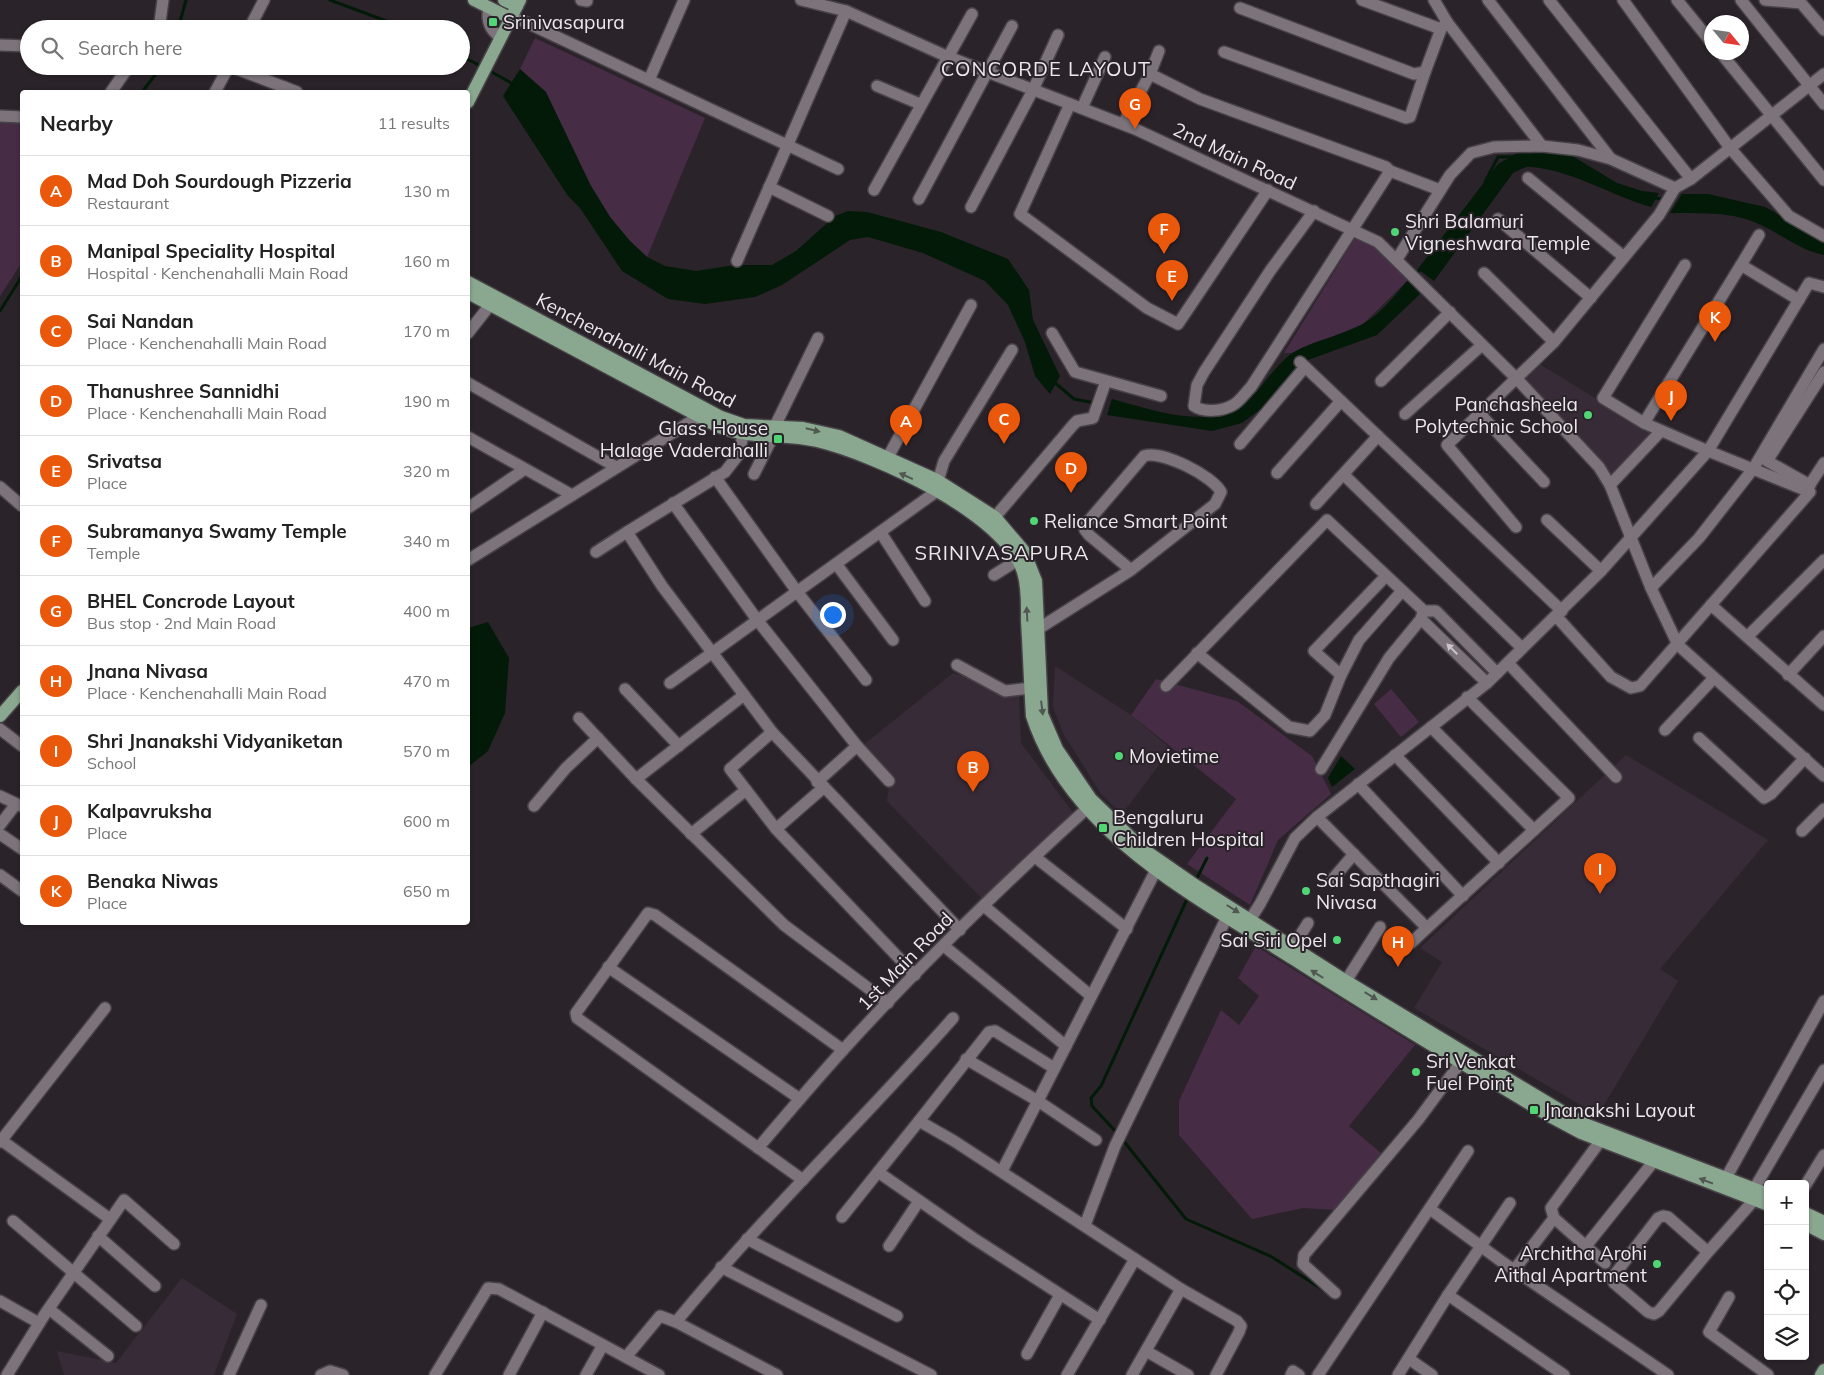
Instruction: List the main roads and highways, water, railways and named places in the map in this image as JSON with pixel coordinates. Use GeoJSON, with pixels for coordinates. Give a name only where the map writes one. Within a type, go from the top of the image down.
{"type":"FeatureCollection","features":[{"type":"Feature","properties":{"kind":"main road"},"geometry":{"type":"LineString","coordinates":[[474,0],[516,19]]}},
{"type":"Feature","properties":{"kind":"main road"},"geometry":{"type":"LineString","coordinates":[[470,98],[500,37],[516,19],[518,3],[504,0]]}},
{"type":"Feature","properties":{"kind":"main road","name":"Kenchenahalli Main Road"},"geometry":{"type":"LineString","coordinates":[[470,283],[701,413],[724,430],[743,435],[803,428],[839,436],[888,457],[994,517],[1019,542],[1033,570],[1037,593],[1042,707],[1047,729],[1090,805],[1143,849],[1247,924],[1461,1062],[1553,1118],[1654,1161],[1754,1194],[1764,1194]]}},
{"type":"Feature","properties":{"kind":"main road","name":"Kenchenahalli Main Road"},"geometry":{"type":"LineString","coordinates":[[470,294],[701,413],[836,446],[910,477],[940,486],[986,523],[1011,548],[1018,560],[1027,593],[1032,716],[1038,733],[1049,754],[1090,805],[1137,857],[1227,917],[1247,924],[1292,947],[1585,1124],[1726,1178],[1764,1202]]}},
{"type":"Feature","properties":{"kind":"main road"},"geometry":{"type":"LineString","coordinates":[[0,716],[20,693]]}},
{"type":"Feature","properties":{"kind":"main road"},"geometry":{"type":"LineString","coordinates":[[1809,1215],[1824,1222]]}},
{"type":"Feature","properties":{"kind":"main road"},"geometry":{"type":"LineString","coordinates":[[1807,1225],[1824,1234]]}},
{"type":"Feature","properties":{"kind":"main road"},"geometry":{"type":"LineString","coordinates":[[1820,1375],[1824,1370]]}},
{"type":"Feature","properties":{"kind":"waterway"},"geometry":{"type":"LineString","coordinates":[[180,20],[186,0]]}},
{"type":"Feature","properties":{"kind":"waterway"},"geometry":{"type":"LineString","coordinates":[[330,0],[384,20]]}},
{"type":"Feature","properties":{"kind":"waterway"},"geometry":{"type":"LineString","coordinates":[[470,60],[483,67]]}},
{"type":"Feature","properties":{"kind":"waterway"},"geometry":{"type":"LineString","coordinates":[[488,70],[513,84]]}},
{"type":"Feature","properties":{"kind":"waterway"},"geometry":{"type":"LineString","coordinates":[[144,90],[155,75]]}},
{"type":"Feature","properties":{"kind":"waterway"},"geometry":{"type":"LineString","coordinates":[[1485,182],[1498,157],[1514,157]]}},
{"type":"Feature","properties":{"kind":"waterway"},"geometry":{"type":"LineString","coordinates":[[1653,198],[1666,199]]}},
{"type":"Feature","properties":{"kind":"waterway"},"geometry":{"type":"LineString","coordinates":[[1407,285],[1422,267]]}},
{"type":"Feature","properties":{"kind":"waterway"},"geometry":{"type":"LineString","coordinates":[[0,311],[20,279]]}},
{"type":"Feature","properties":{"kind":"waterway"},"geometry":{"type":"LineString","coordinates":[[1053,381],[1074,399],[1095,403]]}},
{"type":"Feature","properties":{"kind":"waterway"},"geometry":{"type":"LineString","coordinates":[[1196,880],[1207,858]]}},
{"type":"Feature","properties":{"kind":"waterway"},"geometry":{"type":"LineString","coordinates":[[1118,1134],[1092,1106],[1091,1098],[1101,1086],[1188,897]]}},
{"type":"Feature","properties":{"kind":"waterway"},"geometry":{"type":"LineString","coordinates":[[1122,1139],[1186,1219],[1272,1257],[1325,1291]]}},
{"type":"Feature","properties":{"kind":"place","name":"Srinivasapura"},"geometry":{"type":"Point","coordinates":[493,22]}},
{"type":"Feature","properties":{"kind":"place","name":"BHEL Concrode Layout"},"geometry":{"type":"Point","coordinates":[1135,129]}},
{"type":"Feature","properties":{"kind":"place","name":"Shri Balamuri Vigneshwara Temple"},"geometry":{"type":"Point","coordinates":[1395,232]}},
{"type":"Feature","properties":{"kind":"place","name":"Subramanya Swamy Temple"},"geometry":{"type":"Point","coordinates":[1164,254]}},
{"type":"Feature","properties":{"kind":"place","name":"Srivatsa"},"geometry":{"type":"Point","coordinates":[1172,301]}},
{"type":"Feature","properties":{"kind":"place","name":"Benaka Niwas"},"geometry":{"type":"Point","coordinates":[1715,342]}},
{"type":"Feature","properties":{"kind":"place","name":"Panchasheela Polytechnic School"},"geometry":{"type":"Point","coordinates":[1588,415]}},
{"type":"Feature","properties":{"kind":"place","name":"Kalpavruksha"},"geometry":{"type":"Point","coordinates":[1671,421]}},
{"type":"Feature","properties":{"kind":"place","name":"Glass House Halage Vaderahalli"},"geometry":{"type":"Point","coordinates":[778,439]}},
{"type":"Feature","properties":{"kind":"place","name":"Sai Nandan"},"geometry":{"type":"Point","coordinates":[1004,444]}},
{"type":"Feature","properties":{"kind":"place","name":"Mad Doh Sourdough Pizzeria"},"geometry":{"type":"Point","coordinates":[906,446]}},
{"type":"Feature","properties":{"kind":"place","name":"Thanushree Sannidhi"},"geometry":{"type":"Point","coordinates":[1071,493]}},
{"type":"Feature","properties":{"kind":"place","name":"Reliance Smart Point"},"geometry":{"type":"Point","coordinates":[1034,521]}},
{"type":"Feature","properties":{"kind":"place","name":"Movietime"},"geometry":{"type":"Point","coordinates":[1119,756]}},
{"type":"Feature","properties":{"kind":"place","name":"Manipal Speciality Hospital"},"geometry":{"type":"Point","coordinates":[973,792]}},
{"type":"Feature","properties":{"kind":"place","name":"Bengaluru Children Hospital"},"geometry":{"type":"Point","coordinates":[1103,828]}},
{"type":"Feature","properties":{"kind":"place","name":"Sai Sapthagiri Nivasa"},"geometry":{"type":"Point","coordinates":[1306,891]}},
{"type":"Feature","properties":{"kind":"place","name":"Shri Jnanakshi Vidyaniketan"},"geometry":{"type":"Point","coordinates":[1600,894]}},
{"type":"Feature","properties":{"kind":"place","name":"Sai Siri Opel"},"geometry":{"type":"Point","coordinates":[1337,940]}},
{"type":"Feature","properties":{"kind":"place","name":"Jnana Nivasa"},"geometry":{"type":"Point","coordinates":[1398,967]}},
{"type":"Feature","properties":{"kind":"place","name":"Sri Venkat Fuel Point"},"geometry":{"type":"Point","coordinates":[1416,1072]}},
{"type":"Feature","properties":{"kind":"place","name":"Jnanakshi Layout"},"geometry":{"type":"Point","coordinates":[1534,1110]}},
{"type":"Feature","properties":{"kind":"place","name":"Architha Arohi Aithal Apartment"},"geometry":{"type":"Point","coordinates":[1657,1264]}},
{"type":"Feature","properties":{"kind":"district","name":"CONCORDE LAYOUT"},"geometry":{"type":"Point","coordinates":[1046,69]}},
{"type":"Feature","properties":{"kind":"district","name":"SRINIVASAPURA"},"geometry":{"type":"Point","coordinates":[1002,553]}}]}
